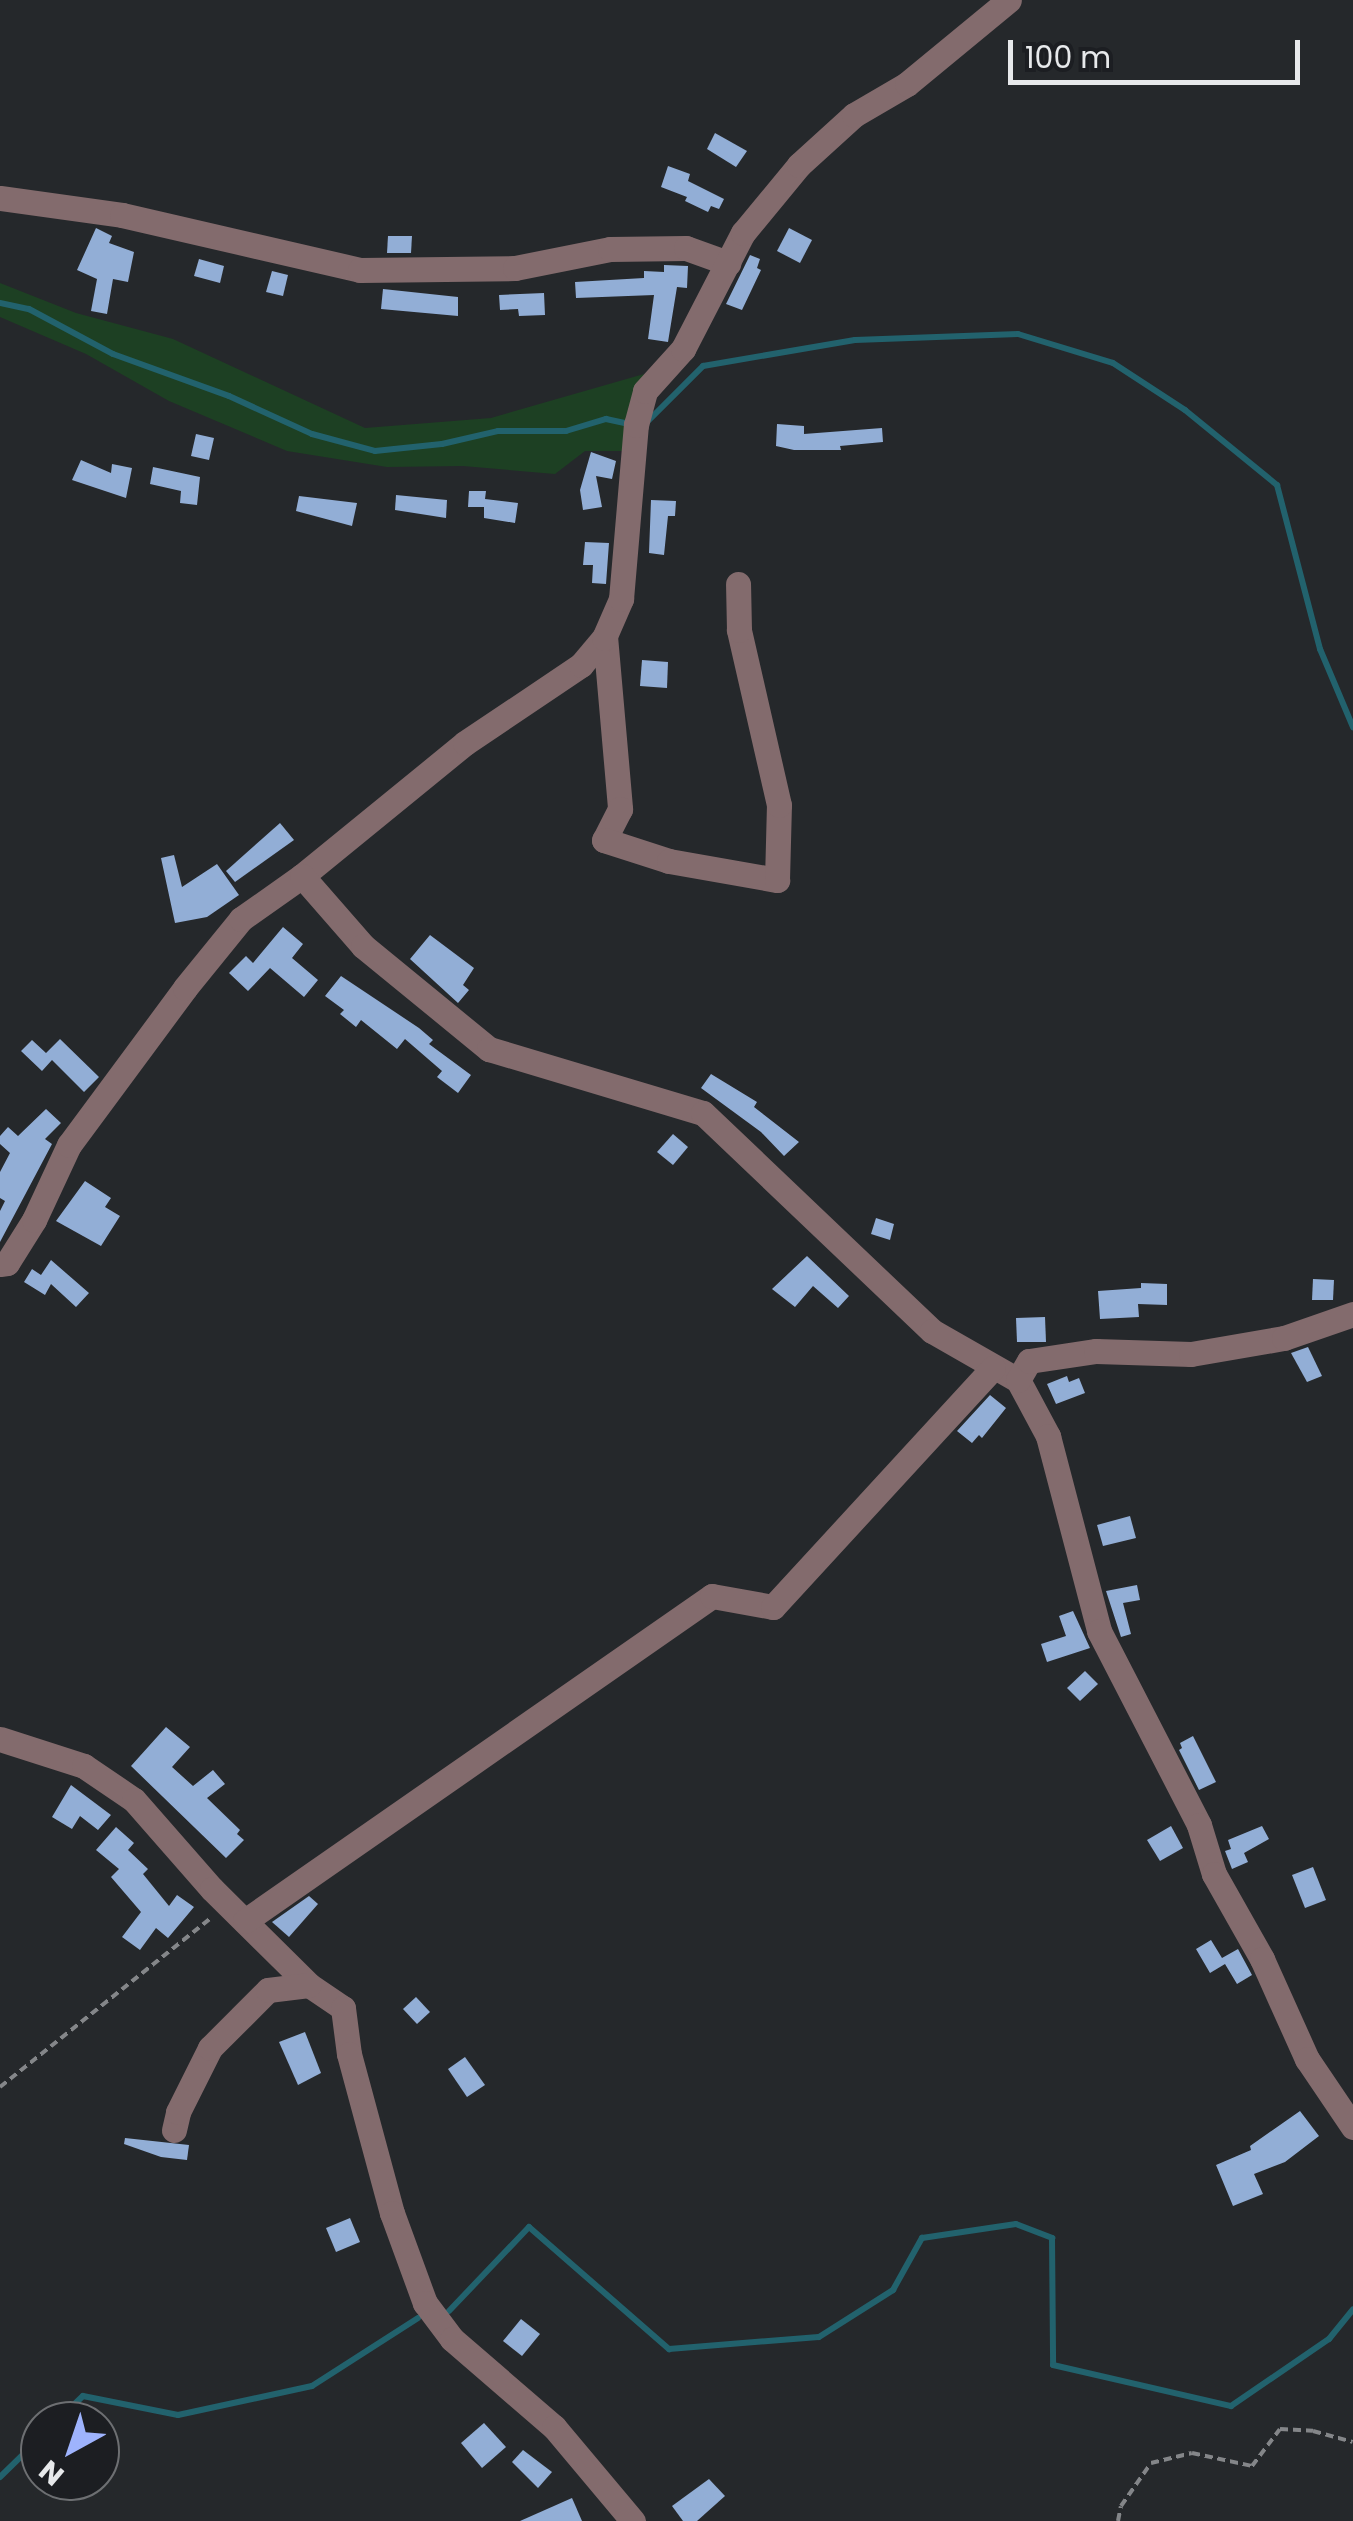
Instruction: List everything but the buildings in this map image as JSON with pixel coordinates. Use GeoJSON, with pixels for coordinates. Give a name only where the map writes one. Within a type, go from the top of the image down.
{"type":"FeatureCollection","features":[{"type":"Feature","properties":{"kind":"street"},"geometry":{"type":"LineString","coordinates":[[0,1264],[7,1263],[34,1220],[69,1145],[185,988],[242,919],[302,876],[466,743],[581,665],[605,636],[621,599],[636,425],[645,391],[683,349],[743,233],[799,165],[854,115],[907,84],[1008,0]]}},
{"type":"Feature","properties":{"kind":"street"},"geometry":{"type":"LineString","coordinates":[[0,198],[122,215],[360,270],[515,268],[610,249],[686,248],[728,262]]}},
{"type":"Feature","properties":{"kind":"street"},"geometry":{"type":"LineString","coordinates":[[605,636],[620,810],[604,840],[669,861],[777,880],[779,805],[739,630],[738,584]]}},
{"type":"Feature","properties":{"kind":"street"},"geometry":{"type":"LineString","coordinates":[[302,876],[363,946],[489,1049],[703,1113],[932,1331],[1018,1380],[1048,1436],[1099,1631],[1199,1824],[1214,1874],[1262,1960],[1307,2059],[1353,2127]]}},
{"type":"Feature","properties":{"kind":"street"},"geometry":{"type":"LineString","coordinates":[[1018,1380],[1029,1362],[1096,1351],[1191,1354],[1284,1338],[1353,1314]]}},
{"type":"Feature","properties":{"kind":"street"},"geometry":{"type":"LineString","coordinates":[[236,1913],[712,1596],[773,1607],[992,1368]]}},
{"type":"Feature","properties":{"kind":"street"},"geometry":{"type":"LineString","coordinates":[[0,1739],[84,1766],[134,1800],[236,1913],[309,1985],[343,2008],[349,2054],[392,2213],[426,2303],[452,2339],[554,2427],[634,2521]]}},
{"type":"Feature","properties":{"kind":"street"},"geometry":{"type":"LineString","coordinates":[[174,2130],[178,2112],[210,2048],[268,1990],[309,1985]]}},
{"type":"Feature","properties":{"kind":"path"},"geometry":{"type":"LineString","coordinates":[[0,2087],[236,1913]]}},
{"type":"Feature","properties":{"kind":"path"},"geometry":{"type":"LineString","coordinates":[[1118,2521],[1121,2506],[1151,2463],[1192,2453],[1252,2466],[1280,2429],[1313,2431],[1353,2442]]}},
{"type":"Feature","properties":{"kind":"green space"},"geometry":{"type":"Polygon","coordinates":[[[0,283],[76,313],[173,339],[365,428],[491,418],[644,374],[623,451],[585,451],[555,474],[463,466],[387,467],[287,451],[169,401],[86,354],[0,317],[0,283]]]}},
{"type":"Feature","properties":{"kind":"waterway"},"geometry":{"type":"LineString","coordinates":[[0,303],[29,309],[113,354],[229,396],[312,434],[375,451],[442,444],[498,431],[566,431],[606,419],[625,423]]}},
{"type":"Feature","properties":{"kind":"waterway"},"geometry":{"type":"LineString","coordinates":[[648,421],[703,366],[855,340],[1018,334],[1113,363],[1185,410],[1277,485],[1320,649],[1353,727]]}},
{"type":"Feature","properties":{"kind":"waterway"},"geometry":{"type":"LineString","coordinates":[[449,2311],[529,2227],[669,2349],[819,2337],[893,2290],[922,2238],[1016,2224],[1052,2238],[1053,2365],[1231,2406],[1329,2339],[1353,2309]]}},
{"type":"Feature","properties":{"kind":"waterway"},"geometry":{"type":"LineString","coordinates":[[120,2403],[178,2415],[312,2386],[418,2318]]}},
{"type":"Feature","properties":{"kind":"waterway"},"geometry":{"type":"LineString","coordinates":[[78,2401],[83,2396],[108,2401]]}},
{"type":"Feature","properties":{"kind":"waterway"},"geometry":{"type":"LineString","coordinates":[[0,2477],[20,2458]]}}]}
